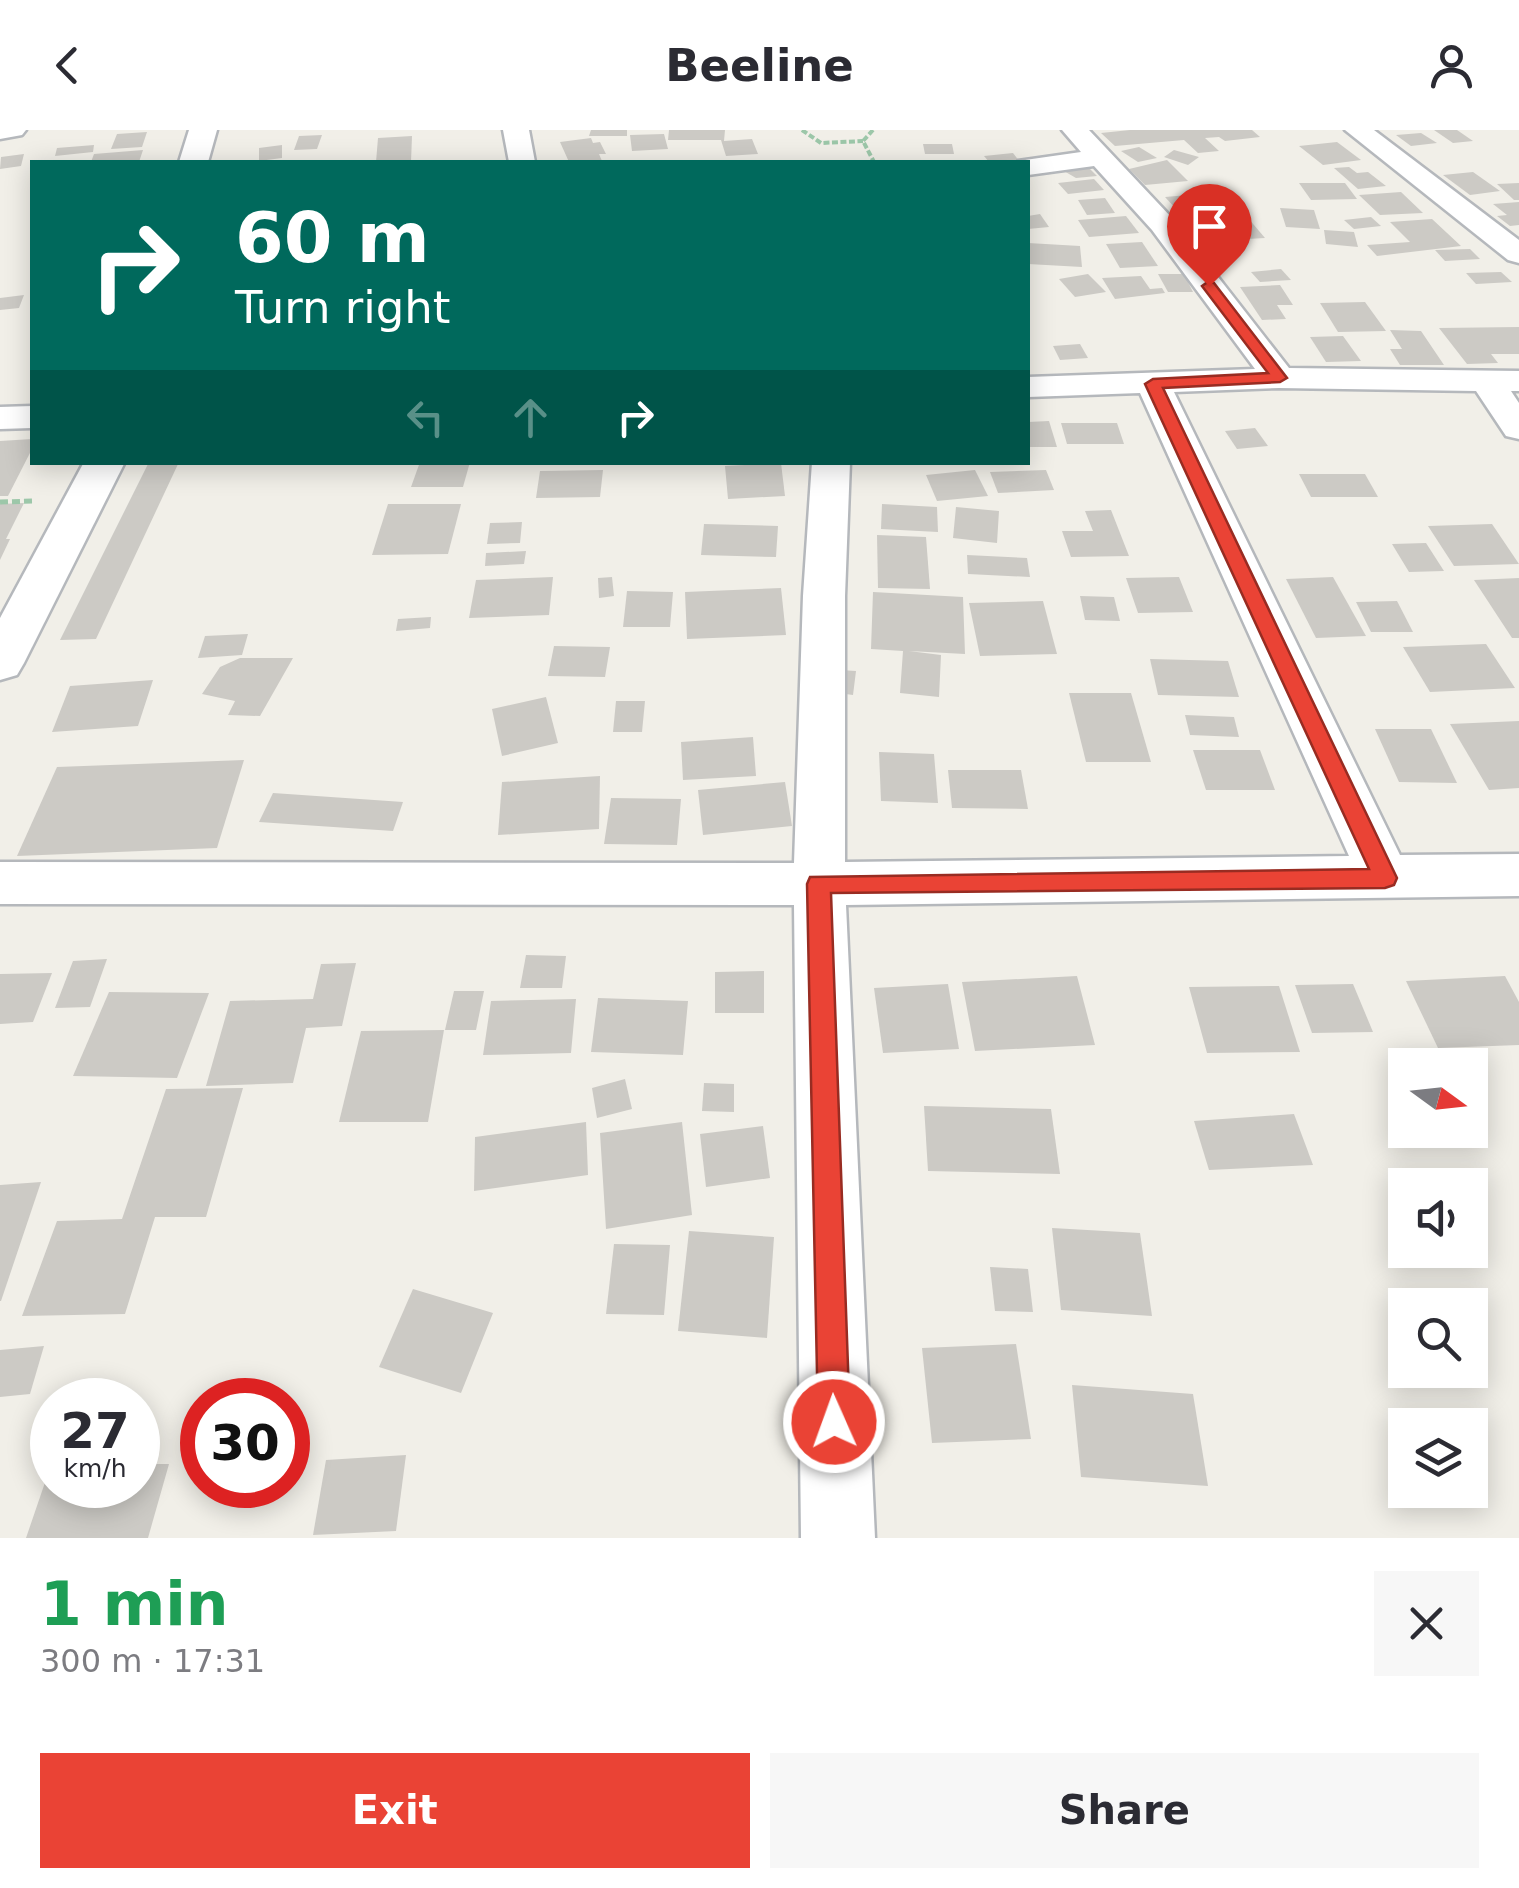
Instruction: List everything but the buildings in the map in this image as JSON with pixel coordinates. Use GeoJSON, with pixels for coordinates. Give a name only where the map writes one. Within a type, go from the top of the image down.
{"type":"FeatureCollection","features":[{"type":"Feature","properties":{"kind":"street"},"geometry":{"type":"LineString","coordinates":[[0,131],[14,130]]}},
{"type":"Feature","properties":{"kind":"street"},"geometry":{"type":"LineString","coordinates":[[194,160],[202,130]]}},
{"type":"Feature","properties":{"kind":"street"},"geometry":{"type":"LineString","coordinates":[[516,130],[522,160]]}},
{"type":"Feature","properties":{"kind":"street"},"geometry":{"type":"LineString","coordinates":[[1075,130],[1162,224],[1280,378]]}},
{"type":"Feature","properties":{"kind":"street"},"geometry":{"type":"LineString","coordinates":[[1358,130],[1519,254]]}},
{"type":"Feature","properties":{"kind":"street"},"geometry":{"type":"LineString","coordinates":[[1030,167],[1101,157]]}},
{"type":"Feature","properties":{"kind":"street"},"geometry":{"type":"LineString","coordinates":[[1030,387],[1280,378],[1502,381],[1519,428]]}},
{"type":"Feature","properties":{"kind":"street"},"geometry":{"type":"LineString","coordinates":[[1153,384],[1385,878]]}},
{"type":"Feature","properties":{"kind":"street"},"geometry":{"type":"LineString","coordinates":[[0,418],[30,417]]}},
{"type":"Feature","properties":{"kind":"street"},"geometry":{"type":"LineString","coordinates":[[0,663],[103,465]]}},
{"type":"Feature","properties":{"kind":"street"},"geometry":{"type":"LineString","coordinates":[[831,465],[823,581],[818,884],[838,1538]]}},
{"type":"Feature","properties":{"kind":"street"},"geometry":{"type":"LineString","coordinates":[[0,883],[818,884],[1519,874]]}},
{"type":"Feature","properties":{"kind":"path"},"geometry":{"type":"LineString","coordinates":[[802,130],[822,143],[863,141],[873,130]]}},
{"type":"Feature","properties":{"kind":"path"},"geometry":{"type":"LineString","coordinates":[[863,141],[873,160]]}},
{"type":"Feature","properties":{"kind":"route"},"geometry":{"type":"LineString","coordinates":[[834,1422],[818,884],[1385,878],[1153,384],[1280,378],[1209,286]]}}]}
